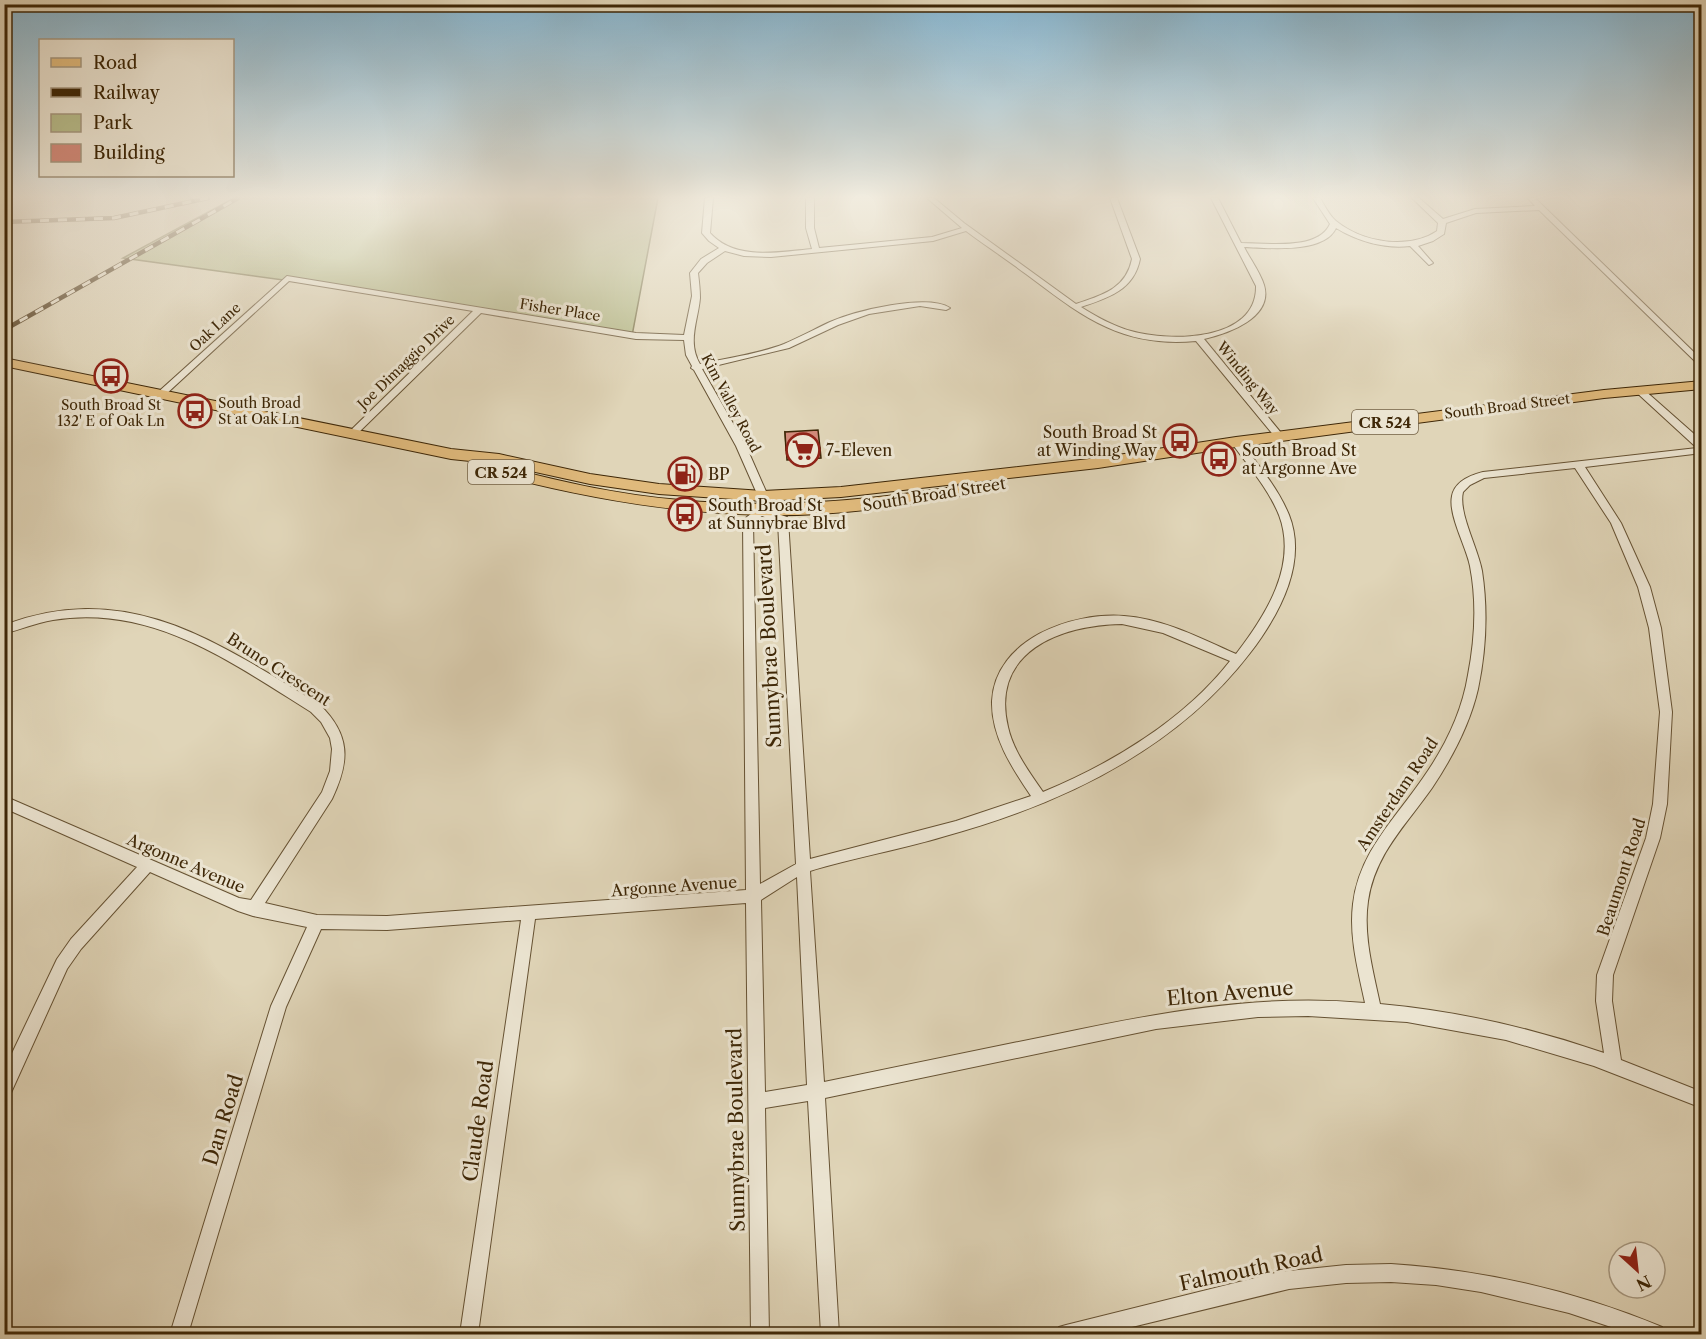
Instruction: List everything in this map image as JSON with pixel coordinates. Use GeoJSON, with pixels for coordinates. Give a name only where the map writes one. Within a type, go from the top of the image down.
{"type":"FeatureCollection","features":[{"type":"Feature","properties":{"kind":"main road","name":"South Broad Street"},"geometry":{"type":"LineString","coordinates":[[4,362],[451,454],[499,459],[563,473],[591,487],[656,504],[856,507],[914,500],[1098,463],[1236,442],[1639,390],[1701,386]]}},
{"type":"Feature","properties":{"kind":"main road","name":"South Broad Street"},"geometry":{"type":"LineString","coordinates":[[451,454],[552,486],[591,487]]}},
{"type":"Feature","properties":{"kind":"main road"},"geometry":{"type":"LineString","coordinates":[[552,486],[563,473]]}},
{"type":"Feature","properties":{"kind":"street","name":"Kim Valley Road"},"geometry":{"type":"LineString","coordinates":[[705,260],[694,273],[696,305],[688,338],[690,355],[695,368],[733,430],[762,504]]}},
{"type":"Feature","properties":{"kind":"street","name":"Winding Way"},"geometry":{"type":"LineString","coordinates":[[1013,260],[1104,324],[1131,333],[1165,339],[1219,333],[1240,324],[1259,304],[1260,286],[1247,260]]}},
{"type":"Feature","properties":{"kind":"street"},"geometry":{"type":"LineString","coordinates":[[1077,306],[1119,289],[1127,282],[1136,260]]}},
{"type":"Feature","properties":{"kind":"street"},"geometry":{"type":"LineString","coordinates":[[1594,260],[1701,365]]}},
{"type":"Feature","properties":{"kind":"street","name":"Fisher Place"},"geometry":{"type":"LineString","coordinates":[[287,278],[636,336],[688,338]]}},
{"type":"Feature","properties":{"kind":"street","name":"Oak Lane"},"geometry":{"type":"LineString","coordinates":[[161,394],[287,278]]}},
{"type":"Feature","properties":{"kind":"street"},"geometry":{"type":"LineString","coordinates":[[695,368],[786,346],[835,323],[868,312],[920,304],[946,308]]}},
{"type":"Feature","properties":{"kind":"street","name":"Joe Dimaggio Drive"},"geometry":{"type":"LineString","coordinates":[[352,434],[479,310]]}},
{"type":"Feature","properties":{"kind":"street","name":"Winding Way"},"geometry":{"type":"LineString","coordinates":[[1197,337],[1279,436]]}},
{"type":"Feature","properties":{"kind":"street"},"geometry":{"type":"LineString","coordinates":[[1639,390],[1701,448]]}},
{"type":"Feature","properties":{"kind":"street","name":"Argonne Avenue"},"geometry":{"type":"LineString","coordinates":[[4,802],[253,909],[317,922],[387,923],[754,896],[803,867],[969,824],[1040,799],[1088,776],[1153,738],[1205,695],[1239,660],[1268,617],[1290,567],[1291,552],[1286,517],[1278,500],[1236,442]]}},
{"type":"Feature","properties":{"kind":"street","name":"Amsterdam Road"},"geometry":{"type":"LineString","coordinates":[[1374,1010],[1362,950],[1359,918],[1365,881],[1381,841],[1427,784],[1446,752],[1464,713],[1479,650],[1481,620],[1478,582],[1473,554],[1458,509],[1459,491],[1464,484],[1483,475],[1701,448]]}},
{"type":"Feature","properties":{"kind":"street","name":"Beaumont Road"},"geometry":{"type":"LineString","coordinates":[[1578,464],[1616,523],[1644,587],[1655,628],[1666,712],[1660,804],[1653,838],[1605,975],[1604,1001],[1614,1065]]}},
{"type":"Feature","properties":{"kind":"street","name":"Sunnybrae Boulevard"},"geometry":{"type":"LineString","coordinates":[[760,1335],[748,520],[762,504],[783,520],[830,1335]]}},
{"type":"Feature","properties":{"kind":"street","name":"Bruno Crescent"},"geometry":{"type":"LineString","coordinates":[[4,630],[29,620],[70,613],[101,615],[160,625],[211,645],[315,708],[326,718],[338,743],[335,777],[327,795],[253,909]]}},
{"type":"Feature","properties":{"kind":"street"},"geometry":{"type":"LineString","coordinates":[[1040,799],[1011,752],[999,715],[1000,697],[1007,674],[1023,651],[1034,641],[1066,626],[1092,620],[1123,620],[1166,628],[1239,660]]}},
{"type":"Feature","properties":{"kind":"street"},"geometry":{"type":"LineString","coordinates":[[4,1089],[62,964],[76,944],[148,865]]}},
{"type":"Feature","properties":{"kind":"street","name":"Claude Road"},"geometry":{"type":"LineString","coordinates":[[468,1335],[529,913]]}},
{"type":"Feature","properties":{"kind":"street","name":"Dan Road"},"geometry":{"type":"LineString","coordinates":[[179,1335],[279,1006],[317,922]]}},
{"type":"Feature","properties":{"kind":"street","name":"Elton Avenue"},"geometry":{"type":"LineString","coordinates":[[757,1101],[816,1092],[1156,1021],[1212,1011],[1277,1007],[1374,1010],[1484,1027],[1557,1046],[1614,1065],[1701,1100]]}},
{"type":"Feature","properties":{"kind":"street","name":"Falmouth Road"},"geometry":{"type":"LineString","coordinates":[[1066,1335],[1288,1280],[1352,1272],[1396,1272],[1476,1280],[1546,1296],[1608,1315],[1655,1335]]}},
{"type":"Feature","properties":{"kind":"green space"},"geometry":{"type":"Polygon","coordinates":[[[141,260],[646,260],[632,336],[342,288],[141,260]]]}},
{"type":"Feature","properties":{"kind":"building"},"geometry":{"type":"Polygon","coordinates":[[[818,430],[820,448],[786,450],[785,432],[818,430]]]}},
{"type":"Feature","properties":{"kind":"railway"},"geometry":{"type":"LineString","coordinates":[[4,330],[127,260]]}},
{"type":"Feature","properties":{"kind":"place","name":"South Broad St 132' E of Oak Ln"},"geometry":{"type":"Point","coordinates":[111,376]}},
{"type":"Feature","properties":{"kind":"place","name":"South Broad St at Oak Ln"},"geometry":{"type":"Point","coordinates":[195,411]}},
{"type":"Feature","properties":{"kind":"place","name":"South Broad St at Winding Way"},"geometry":{"type":"Point","coordinates":[1180,441]}},
{"type":"Feature","properties":{"kind":"place","name":"7-Eleven"},"geometry":{"type":"Point","coordinates":[803,450]}},
{"type":"Feature","properties":{"kind":"place","name":"South Broad St at Argonne Ave"},"geometry":{"type":"Point","coordinates":[1219,459]}},
{"type":"Feature","properties":{"kind":"place","name":"BP"},"geometry":{"type":"Point","coordinates":[685,474]}},
{"type":"Feature","properties":{"kind":"place","name":"South Broad St at Sunnybrae Blvd"},"geometry":{"type":"Point","coordinates":[685,514]}}]}
